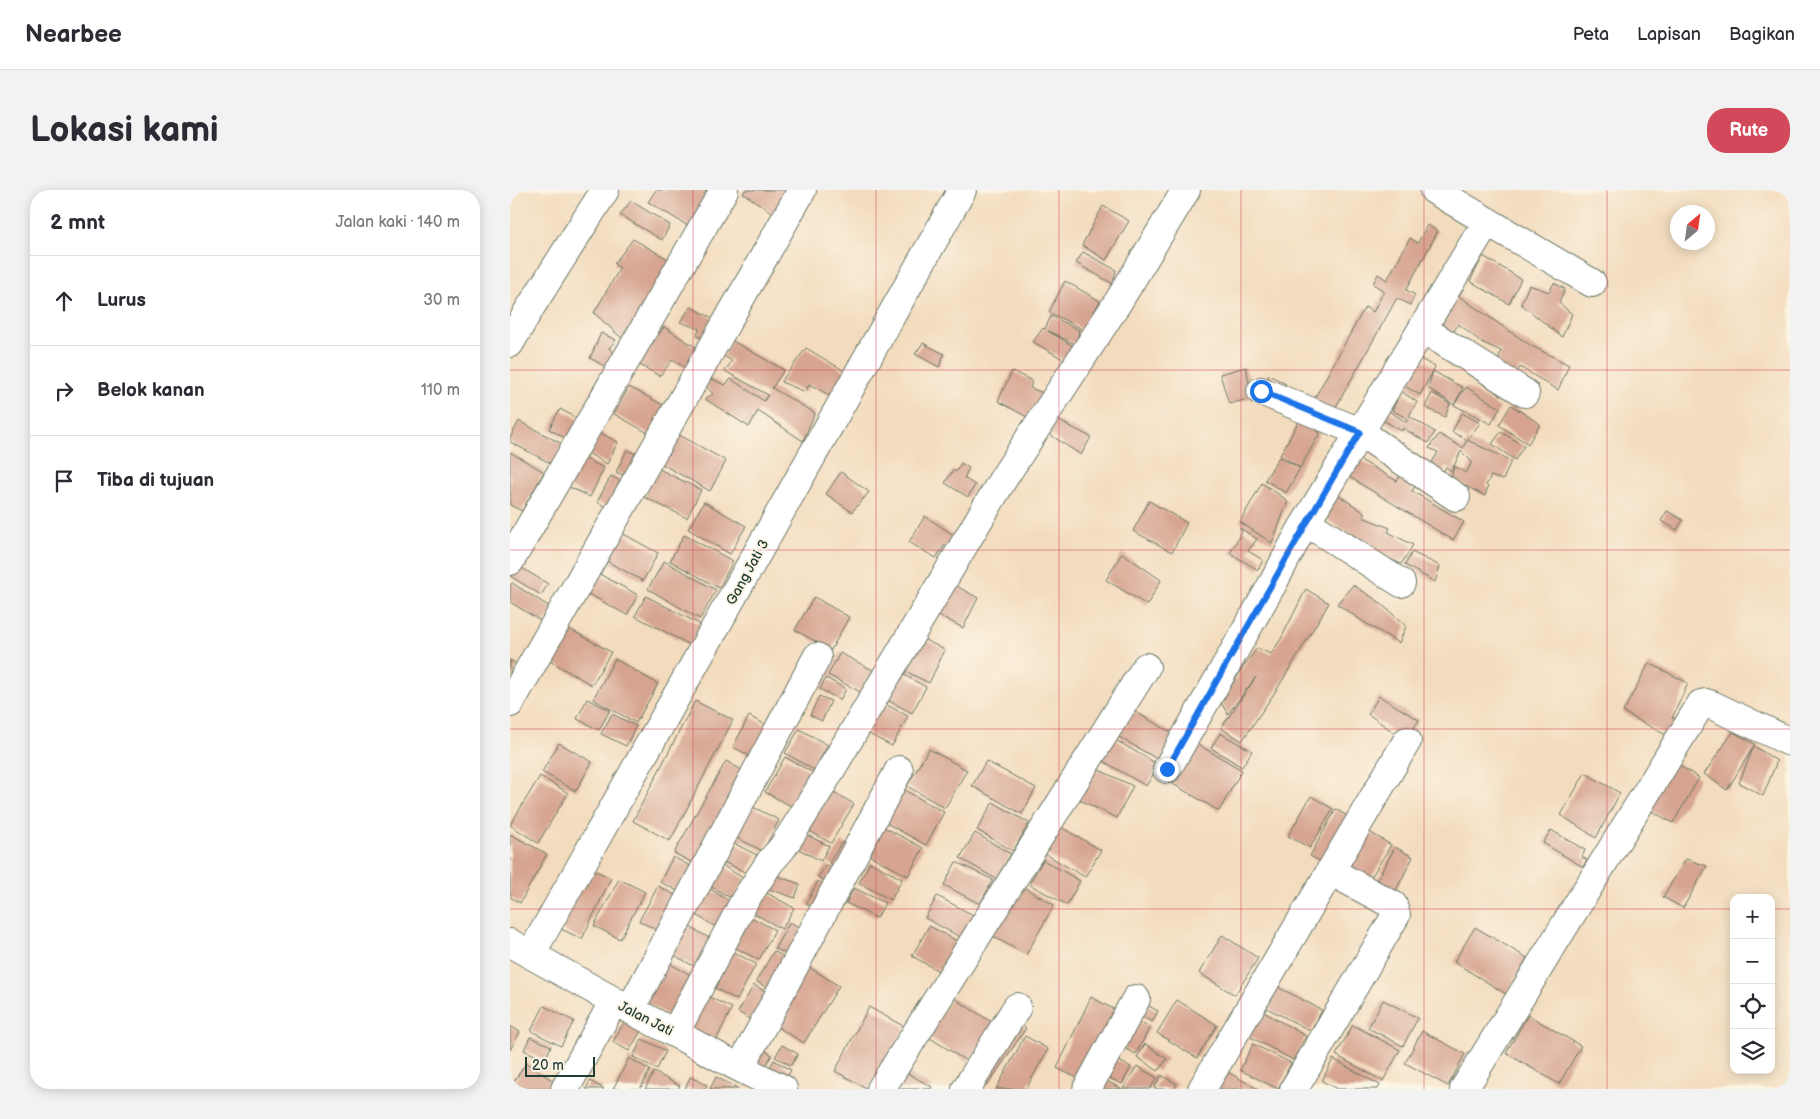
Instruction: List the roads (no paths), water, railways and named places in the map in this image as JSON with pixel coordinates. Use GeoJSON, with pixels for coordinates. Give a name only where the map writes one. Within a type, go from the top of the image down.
{"type":"FeatureCollection","features":[{"type":"Feature","properties":{"kind":"street"},"geometry":{"type":"LineString","coordinates":[[510,343],[605,190]]}},
{"type":"Feature","properties":{"kind":"street"},"geometry":{"type":"LineString","coordinates":[[510,561],[724,190]]}},
{"type":"Feature","properties":{"kind":"street"},"geometry":{"type":"LineString","coordinates":[[510,703],[802,190]]}},
{"type":"Feature","properties":{"kind":"street","name":"Gang Jati 3"},"geometry":{"type":"LineString","coordinates":[[520,949],[962,190]]}},
{"type":"Feature","properties":{"kind":"street"},"geometry":{"type":"LineString","coordinates":[[675,1033],[744,900],[770,862],[783,847],[819,790],[1003,479],[1118,302],[1186,190]]}},
{"type":"Feature","properties":{"kind":"street"},"geometry":{"type":"LineString","coordinates":[[1434,190],[1592,283]]}},
{"type":"Feature","properties":{"kind":"street"},"geometry":{"type":"LineString","coordinates":[[1167,769],[1306,522],[1487,221]]}},
{"type":"Feature","properties":{"kind":"street"},"geometry":{"type":"LineString","coordinates":[[1423,330],[1525,393]]}},
{"type":"Feature","properties":{"kind":"street"},"geometry":{"type":"LineString","coordinates":[[1261,391],[1360,432],[1456,497]]}},
{"type":"Feature","properties":{"kind":"street"},"geometry":{"type":"LineString","coordinates":[[1306,522],[1402,583]]}},
{"type":"Feature","properties":{"kind":"street"},"geometry":{"type":"LineString","coordinates":[[564,1089],[622,1005],[817,657]]}},
{"type":"Feature","properties":{"kind":"street"},"geometry":{"type":"LineString","coordinates":[[881,1089],[1146,668]]}},
{"type":"Feature","properties":{"kind":"street"},"geometry":{"type":"LineString","coordinates":[[1464,1089],[1701,704],[1712,705],[1790,742]]}},
{"type":"Feature","properties":{"kind":"street"},"geometry":{"type":"LineString","coordinates":[[1202,1089],[1407,741]]}},
{"type":"Feature","properties":{"kind":"street"},"geometry":{"type":"LineString","coordinates":[[740,1068],[899,770]]}},
{"type":"Feature","properties":{"kind":"street"},"geometry":{"type":"LineString","coordinates":[[1294,1089],[1396,915],[1393,905],[1330,871]]}},
{"type":"Feature","properties":{"kind":"street","name":"Jalan Jati"},"geometry":{"type":"LineString","coordinates":[[520,949],[778,1088]]}},
{"type":"Feature","properties":{"kind":"street"},"geometry":{"type":"LineString","coordinates":[[1087,1089],[1136,999]]}},
{"type":"Feature","properties":{"kind":"street"},"geometry":{"type":"LineString","coordinates":[[966,1089],[1016,1007]]}}]}
